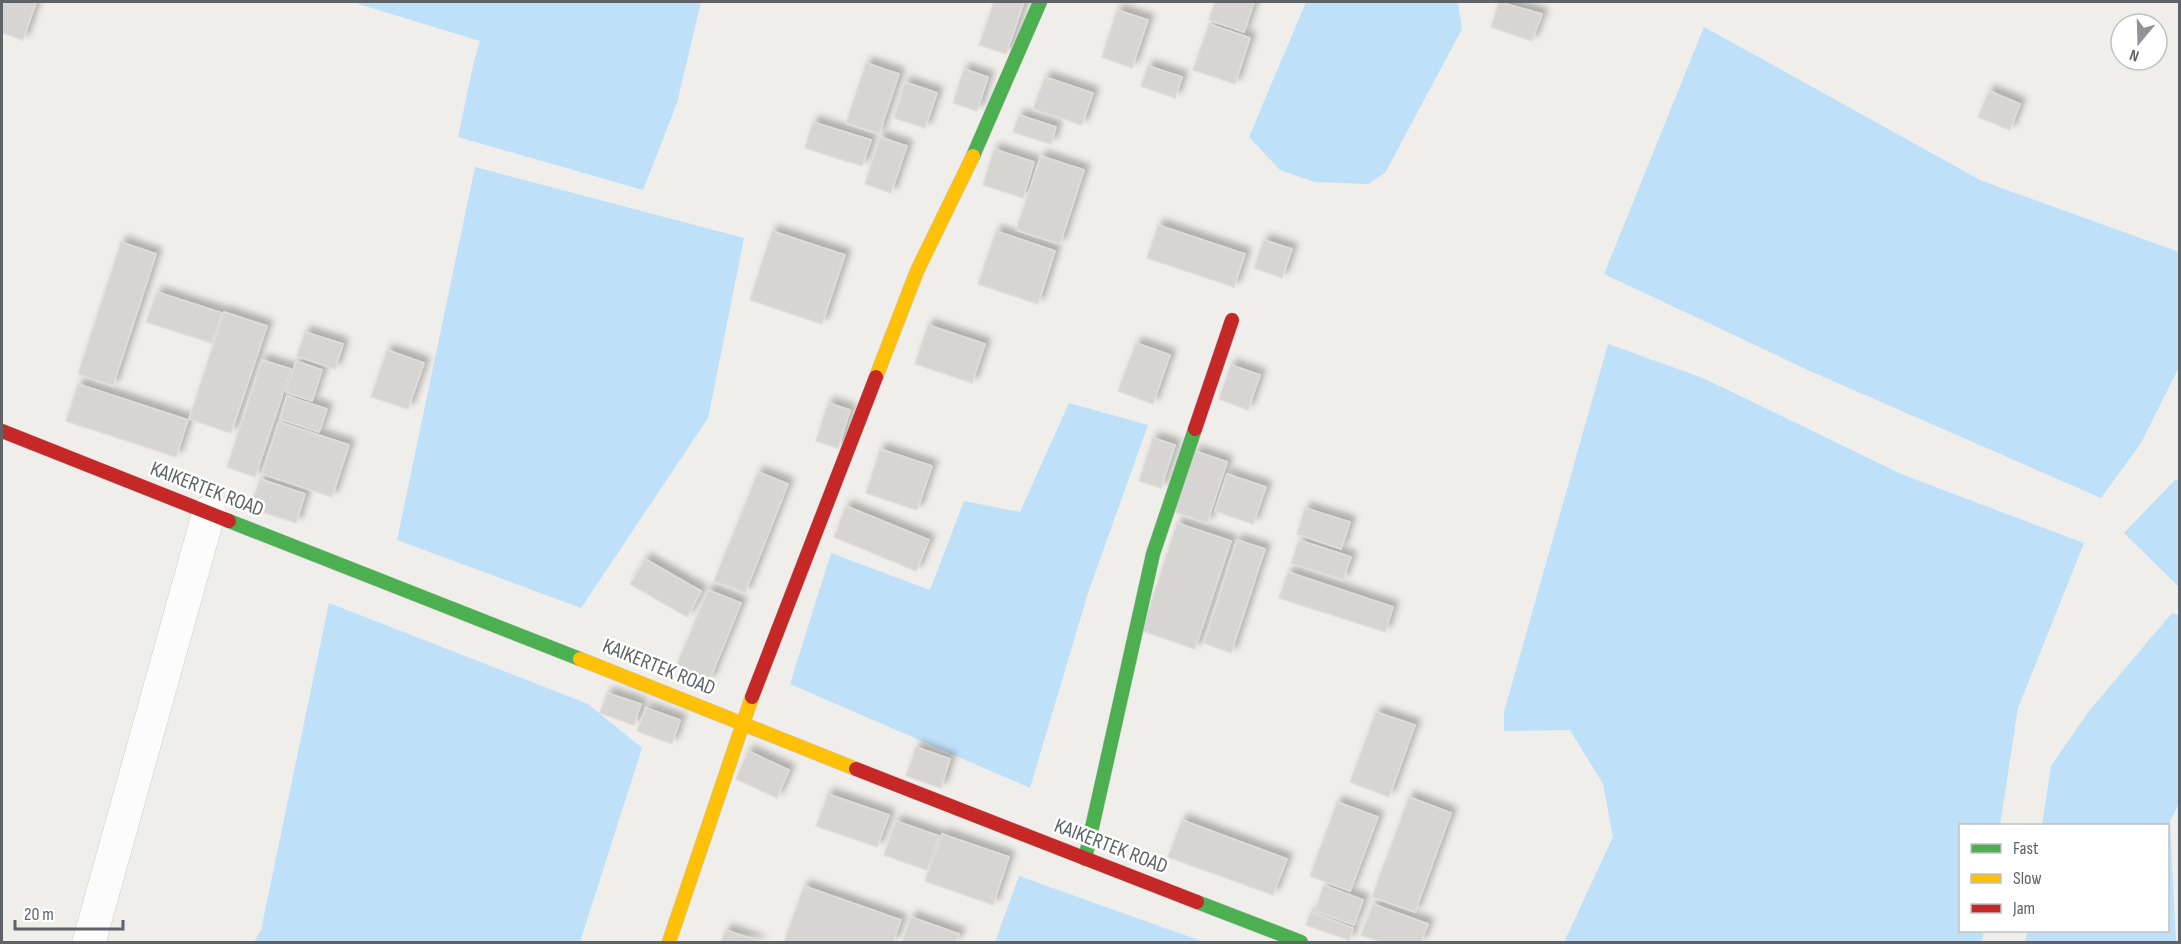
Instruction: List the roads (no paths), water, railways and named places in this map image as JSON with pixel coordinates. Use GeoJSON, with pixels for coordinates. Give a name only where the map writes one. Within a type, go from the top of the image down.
{"type":"FeatureCollection","features":[{"type":"Feature","properties":{"kind":"street"},"geometry":{"type":"LineString","coordinates":[[669,942],[742,724],[917,271],[981,139],[1040,2]]}},
{"type":"Feature","properties":{"kind":"street"},"geometry":{"type":"LineString","coordinates":[[1085,859],[1153,554],[1232,320]]}},
{"type":"Feature","properties":{"kind":"street","name":"KAIKERTEK ROAD"},"geometry":{"type":"LineString","coordinates":[[2,431],[1085,859],[1301,942]]}},
{"type":"Feature","properties":{"kind":"street"},"geometry":{"type":"LineString","coordinates":[[89,942],[209,512]]}},
{"type":"Feature","properties":{"kind":"water"},"geometry":{"type":"Polygon","coordinates":[[[352,2],[701,2],[677,103],[643,190],[458,137],[480,41],[352,2]]]}},
{"type":"Feature","properties":{"kind":"water"},"geometry":{"type":"Polygon","coordinates":[[[1306,2],[1458,2],[1462,29],[1385,173],[1368,184],[1315,182],[1280,170],[1249,137],[1306,2]]]}},
{"type":"Feature","properties":{"kind":"water"},"geometry":{"type":"Polygon","coordinates":[[[1704,27],[1982,181],[2179,252],[2179,367],[2141,443],[2101,498],[1810,371],[1604,274],[1704,27]]]}},
{"type":"Feature","properties":{"kind":"water"},"geometry":{"type":"Polygon","coordinates":[[[475,167],[744,238],[708,418],[581,608],[397,540],[475,167]]]}},
{"type":"Feature","properties":{"kind":"water"},"geometry":{"type":"Polygon","coordinates":[[[1608,344],[1703,378],[1901,474],[2084,543],[2018,708],[2000,824],[1959,824],[1959,932],[1984,932],[1982,942],[1567,942],[1565,940],[1613,837],[1603,784],[1570,730],[1504,731],[1504,712],[1608,344]]]}},
{"type":"Feature","properties":{"kind":"water"},"geometry":{"type":"Polygon","coordinates":[[[1069,403],[1148,425],[1088,593],[1030,788],[790,684],[831,553],[930,590],[964,501],[1020,512],[1069,403]]]}},
{"type":"Feature","properties":{"kind":"water"},"geometry":{"type":"Polygon","coordinates":[[[2175,480],[2180,481],[2179,587],[2124,533],[2175,480]]]}},
{"type":"Feature","properties":{"kind":"water"},"geometry":{"type":"Polygon","coordinates":[[[329,603],[588,704],[642,748],[580,942],[254,942],[261,930],[329,603]]]}},
{"type":"Feature","properties":{"kind":"water"},"geometry":{"type":"Polygon","coordinates":[[[2172,613],[2180,616],[2180,801],[2170,821],[2176,942],[2025,942],[2027,932],[2169,932],[2169,824],[2042,824],[2051,766],[2089,711],[2172,613]]]}},
{"type":"Feature","properties":{"kind":"water"},"geometry":{"type":"Polygon","coordinates":[[[1019,876],[1204,942],[995,942],[1019,876]]]}}]}
